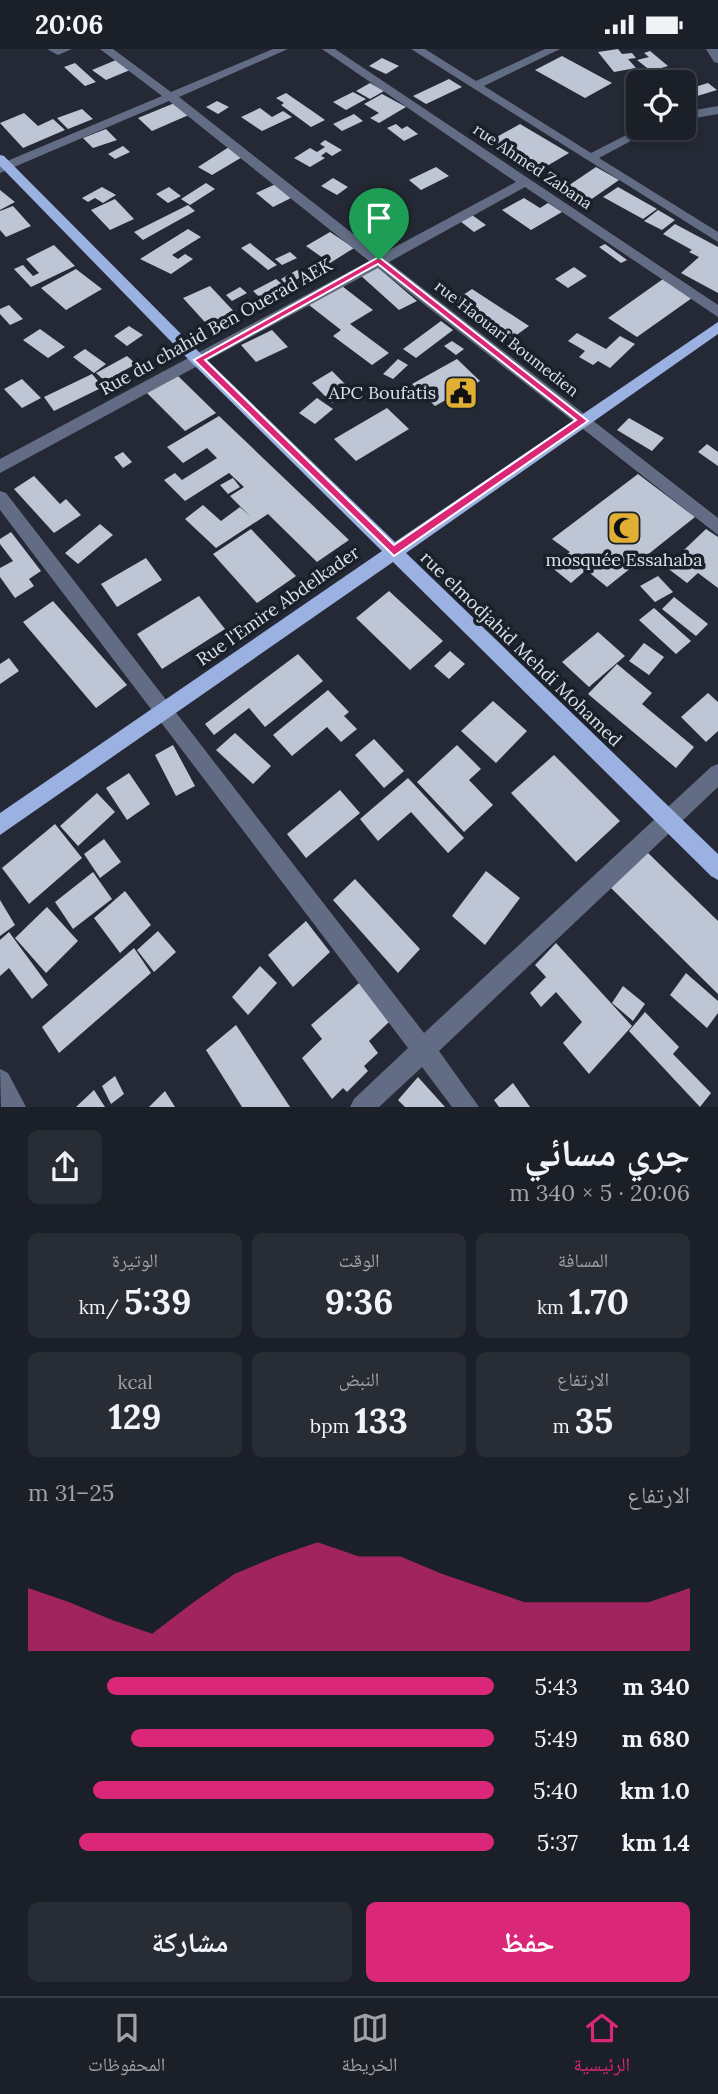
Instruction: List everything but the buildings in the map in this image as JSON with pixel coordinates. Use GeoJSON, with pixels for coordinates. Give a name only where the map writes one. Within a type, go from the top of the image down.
{"type":"FeatureCollection","features":[{"type":"Feature","properties":{"kind":"main road","name":"rue elmodjahid Mehdi Mohamed"},"geometry":{"type":"LineString","coordinates":[[3,164],[198,360],[718,869]]}},
{"type":"Feature","properties":{"kind":"main road","name":"Rue l'Emire Abdelkader"},"geometry":{"type":"LineString","coordinates":[[0,825],[718,327]]}},
{"type":"Feature","properties":{"kind":"street"},"geometry":{"type":"LineString","coordinates":[[53,49],[58,52],[66,49]]}},
{"type":"Feature","properties":{"kind":"street","name":"rue Haouari Boumedien"},"geometry":{"type":"LineString","coordinates":[[106,49],[172,97],[718,528]]}},
{"type":"Feature","properties":{"kind":"street"},"geometry":{"type":"LineString","coordinates":[[3,164],[172,97],[282,49]]}},
{"type":"Feature","properties":{"kind":"street","name":"rue Ahmed Zabana"},"geometry":{"type":"LineString","coordinates":[[328,49],[718,312]]}},
{"type":"Feature","properties":{"kind":"street"},"geometry":{"type":"LineString","coordinates":[[416,49],[718,238]]}},
{"type":"Feature","properties":{"kind":"street"},"geometry":{"type":"LineString","coordinates":[[474,86],[554,49]]}},
{"type":"Feature","properties":{"kind":"street"},"geometry":{"type":"LineString","coordinates":[[712,49],[718,60]]}},
{"type":"Feature","properties":{"kind":"street"},"geometry":{"type":"LineString","coordinates":[[696,114],[718,110]]}},
{"type":"Feature","properties":{"kind":"street"},"geometry":{"type":"LineString","coordinates":[[590,158],[626,140]]}},
{"type":"Feature","properties":{"kind":"street","name":"Rue du chahid Ben Ouerad AEK"},"geometry":{"type":"LineString","coordinates":[[0,467],[525,182]]}},
{"type":"Feature","properties":{"kind":"street"},"geometry":{"type":"LineString","coordinates":[[0,498],[467,1107]]}},
{"type":"Feature","properties":{"kind":"street"},"geometry":{"type":"LineString","coordinates":[[362,1107],[718,773]]}},
{"type":"Feature","properties":{"kind":"street"},"geometry":{"type":"LineString","coordinates":[[0,1081],[14,1107]]}},
{"type":"Feature","properties":{"kind":"place","name":"APC Boufatis"},"geometry":{"type":"Point","coordinates":[461,393]}},
{"type":"Feature","properties":{"kind":"place","name":"mosquée Essahaba"},"geometry":{"type":"Point","coordinates":[624,528]}},
{"type":"Feature","properties":{"kind":"route"},"geometry":{"type":"LineString","coordinates":[[379,260],[583,421],[394,551],[198,360],[379,260]]}}]}
